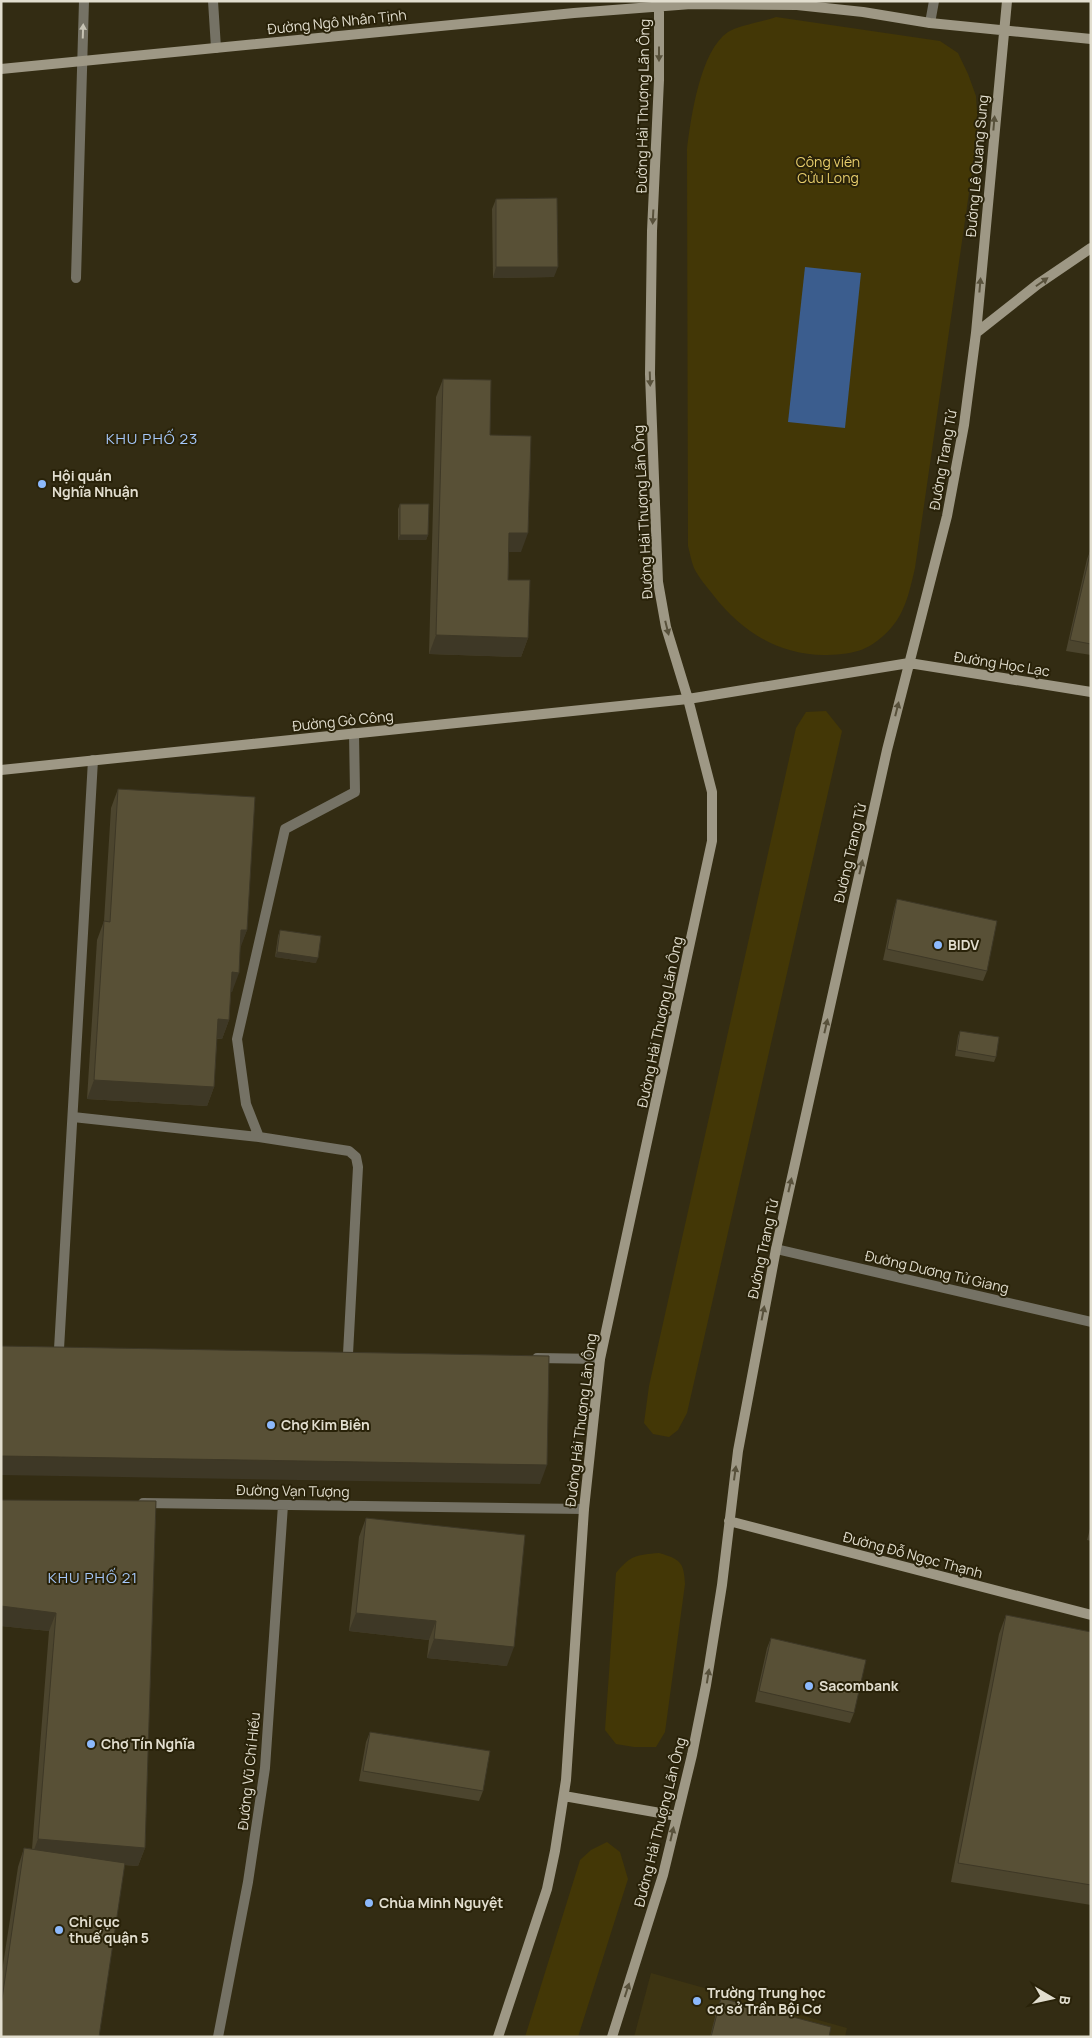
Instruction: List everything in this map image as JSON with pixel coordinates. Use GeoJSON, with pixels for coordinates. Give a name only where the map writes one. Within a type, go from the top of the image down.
{"type":"FeatureCollection","features":[{"type":"Feature","properties":{"kind":"main road","name":"Đường Lê Quang Sung"},"geometry":{"type":"LineString","coordinates":[[976,333],[1006,1]]}},
{"type":"Feature","properties":{"kind":"main road","name":"Đường Ngô Nhân Tịnh"},"geometry":{"type":"LineString","coordinates":[[1,69],[659,3],[766,2],[824,7],[930,23],[1091,39]]}},
{"type":"Feature","properties":{"kind":"main road","name":"Đường Hải Thượng Lãn Ông"},"geometry":{"type":"LineString","coordinates":[[498,2037],[547,1889],[564,1796],[584,1509],[600,1359],[712,841],[712,792],[688,699],[666,627],[658,582],[650,374],[652,231],[659,80],[659,3]]}},
{"type":"Feature","properties":{"kind":"main road"},"geometry":{"type":"LineString","coordinates":[[976,333],[1038,284],[1091,248]]}},
{"type":"Feature","properties":{"kind":"main road","name":"Đường Trang Tử"},"geometry":{"type":"LineString","coordinates":[[729,1521],[738,1451],[776,1249],[887,750],[947,516],[964,425],[976,333]]}},
{"type":"Feature","properties":{"kind":"main road","name":"Đường Học Lạc"},"geometry":{"type":"LineString","coordinates":[[688,699],[909,663],[1091,692]]}},
{"type":"Feature","properties":{"kind":"main road","name":"Đường Gò Công"},"geometry":{"type":"LineString","coordinates":[[1,770],[688,699]]}},
{"type":"Feature","properties":{"kind":"main road","name":"Đường Hải Thượng Lãn Ông"},"geometry":{"type":"LineString","coordinates":[[612,2037],[663,1875],[677,1816],[706,1685],[722,1584],[729,1521]]}},
{"type":"Feature","properties":{"kind":"main road","name":"Đường Đỗ Ngọc Thạnh"},"geometry":{"type":"LineString","coordinates":[[729,1521],[1091,1615]]}},
{"type":"Feature","properties":{"kind":"main road"},"geometry":{"type":"LineString","coordinates":[[564,1796],[677,1816]]}},
{"type":"Feature","properties":{"kind":"street"},"geometry":{"type":"LineString","coordinates":[[76,278],[84,1]]}},
{"type":"Feature","properties":{"kind":"street"},"geometry":{"type":"LineString","coordinates":[[213,1],[216,48]]}},
{"type":"Feature","properties":{"kind":"street"},"geometry":{"type":"LineString","coordinates":[[930,23],[934,1]]}},
{"type":"Feature","properties":{"kind":"street"},"geometry":{"type":"LineString","coordinates":[[259,1137],[246,1104],[237,1039],[285,829],[356,792],[354,733]]}},
{"type":"Feature","properties":{"kind":"street"},"geometry":{"type":"LineString","coordinates":[[59,1349],[93,760]]}},
{"type":"Feature","properties":{"kind":"street"},"geometry":{"type":"LineString","coordinates":[[72,1117],[259,1137],[349,1151],[356,1157],[358,1167],[348,1354]]}},
{"type":"Feature","properties":{"kind":"street","name":"Đường Dương Tử Giang"},"geometry":{"type":"LineString","coordinates":[[776,1249],[1091,1322]]}},
{"type":"Feature","properties":{"kind":"street"},"geometry":{"type":"LineString","coordinates":[[523,1358],[600,1359]]}},
{"type":"Feature","properties":{"kind":"street","name":"Đường Vạn Tượng"},"geometry":{"type":"LineString","coordinates":[[128,1502],[584,1509]]}},
{"type":"Feature","properties":{"kind":"street","name":"Đường Vũ Chí Hiếu"},"geometry":{"type":"LineString","coordinates":[[218,2037],[248,1882],[265,1768],[283,1505]]}},
{"type":"Feature","properties":{"kind":"shaded area","name":"Trường Trung học cơ sở Trần Bội Cơ"},"geometry":{"type":"Polygon","coordinates":[[[651,1973],[847,2028],[845,2037],[634,2037],[651,1973]]]}},
{"type":"Feature","properties":{"kind":"green space","name":"Công viên Cửu Long"},"geometry":{"type":"Polygon","coordinates":[[[776,17],[940,41],[958,53],[976,96],[978,130],[915,568],[907,600],[891,628],[870,646],[855,652],[827,655],[793,651],[778,646],[763,639],[737,621],[714,596],[696,572],[688,546],[687,149],[691,120],[698,86],[710,54],[718,41],[732,30],[776,17]]]}},
{"type":"Feature","properties":{"kind":"green space"},"geometry":{"type":"Polygon","coordinates":[[[826,711],[842,731],[687,1413],[678,1430],[669,1437],[653,1434],[644,1423],[649,1386],[796,728],[806,712],[826,711]]]}},
{"type":"Feature","properties":{"kind":"green space"},"geometry":{"type":"Polygon","coordinates":[[[659,1553],[680,1562],[685,1584],[665,1732],[656,1747],[634,1747],[616,1744],[605,1730],[616,1573],[634,1557],[659,1553]]]}},
{"type":"Feature","properties":{"kind":"green space"},"geometry":{"type":"Polygon","coordinates":[[[607,1842],[620,1852],[628,1879],[578,2037],[525,2037],[580,1860],[591,1850],[607,1842]]]}},
{"type":"Feature","properties":{"kind":"water"},"geometry":{"type":"Polygon","coordinates":[[[805,267],[861,273],[845,428],[788,422],[805,267]]]}},
{"type":"Feature","properties":{"kind":"building"},"geometry":{"type":"Polygon","coordinates":[[[557,198],[558,267],[496,267],[496,199],[557,198]]]}},
{"type":"Feature","properties":{"kind":"building"},"geometry":{"type":"Polygon","coordinates":[[[443,379],[491,380],[490,435],[531,436],[528,533],[509,533],[508,580],[530,580],[528,638],[436,635],[443,379]]]}},
{"type":"Feature","properties":{"kind":"building"},"geometry":{"type":"Polygon","coordinates":[[[400,504],[429,504],[428,535],[400,535],[400,504]]]}},
{"type":"Feature","properties":{"kind":"building"},"geometry":{"type":"Polygon","coordinates":[[[1091,549],[1091,644],[1070,640],[1091,549]]]}},
{"type":"Feature","properties":{"kind":"building"},"geometry":{"type":"Polygon","coordinates":[[[118,789],[255,797],[247,930],[241,930],[239,973],[232,972],[229,1020],[218,1019],[214,1087],[94,1080],[104,921],[110,922],[118,789]]]}},
{"type":"Feature","properties":{"kind":"building","name":"BIDV"},"geometry":{"type":"Polygon","coordinates":[[[897,899],[997,921],[987,971],[887,949],[897,899]]]}},
{"type":"Feature","properties":{"kind":"building"},"geometry":{"type":"Polygon","coordinates":[[[280,930],[321,936],[318,958],[277,952],[280,930]]]}},
{"type":"Feature","properties":{"kind":"building"},"geometry":{"type":"Polygon","coordinates":[[[960,1031],[999,1037],[996,1057],[957,1050],[960,1031]]]}},
{"type":"Feature","properties":{"kind":"building","name":"Chợ Kim Biên"},"geometry":{"type":"Polygon","coordinates":[[[1,1346],[549,1356],[547,1465],[1,1456],[1,1346]]]}},
{"type":"Feature","properties":{"kind":"building","name":"Chợ Tín Nghĩa"},"geometry":{"type":"Polygon","coordinates":[[[1,1500],[156,1501],[145,1848],[38,1839],[56,1613],[1,1606],[1,1500]]]}},
{"type":"Feature","properties":{"kind":"building"},"geometry":{"type":"Polygon","coordinates":[[[366,1518],[525,1535],[514,1647],[434,1639],[436,1621],[356,1613],[366,1518]]]}},
{"type":"Feature","properties":{"kind":"building"},"geometry":{"type":"Polygon","coordinates":[[[1006,1615],[1091,1632],[1091,1885],[958,1863],[1006,1615]]]}},
{"type":"Feature","properties":{"kind":"building","name":"Sacombank"},"geometry":{"type":"Polygon","coordinates":[[[771,1638],[866,1660],[854,1713],[759,1691],[771,1638]]]}},
{"type":"Feature","properties":{"kind":"building"},"geometry":{"type":"Polygon","coordinates":[[[370,1732],[490,1751],[483,1791],[363,1771],[370,1732]]]}},
{"type":"Feature","properties":{"kind":"building","name":"Chi cục thuế quận 5"},"geometry":{"type":"Polygon","coordinates":[[[24,1848],[125,1863],[99,2037],[1,2037],[1,2006],[24,1848]]]}},
{"type":"Feature","properties":{"kind":"building"},"geometry":{"type":"Polygon","coordinates":[[[721,1998],[831,2027],[829,2037],[711,2037],[721,1998]]]}},
{"type":"Feature","properties":{"kind":"place","name":"Hội quán Nghĩa Nhuận"},"geometry":{"type":"Point","coordinates":[42,484]}},
{"type":"Feature","properties":{"kind":"place","name":"BIDV"},"geometry":{"type":"Point","coordinates":[938,945]}},
{"type":"Feature","properties":{"kind":"place","name":"Chợ Kim Biên"},"geometry":{"type":"Point","coordinates":[271,1425]}},
{"type":"Feature","properties":{"kind":"place","name":"Sacombank"},"geometry":{"type":"Point","coordinates":[809,1686]}},
{"type":"Feature","properties":{"kind":"place","name":"Chợ Tín Nghĩa"},"geometry":{"type":"Point","coordinates":[91,1744]}},
{"type":"Feature","properties":{"kind":"place","name":"Chùa Minh Nguyệt"},"geometry":{"type":"Point","coordinates":[369,1903]}},
{"type":"Feature","properties":{"kind":"place","name":"Chi cục thuế quận 5"},"geometry":{"type":"Point","coordinates":[59,1930]}},
{"type":"Feature","properties":{"kind":"place","name":"Trường Trung học cơ sở Trần Bội Cơ"},"geometry":{"type":"Point","coordinates":[697,2001]}},
{"type":"Feature","properties":{"kind":"district","name":"KHU PHỐ 23"},"geometry":{"type":"Point","coordinates":[152,439]}},
{"type":"Feature","properties":{"kind":"district","name":"KHU PHỐ 21"},"geometry":{"type":"Point","coordinates":[93,1578]}}]}
